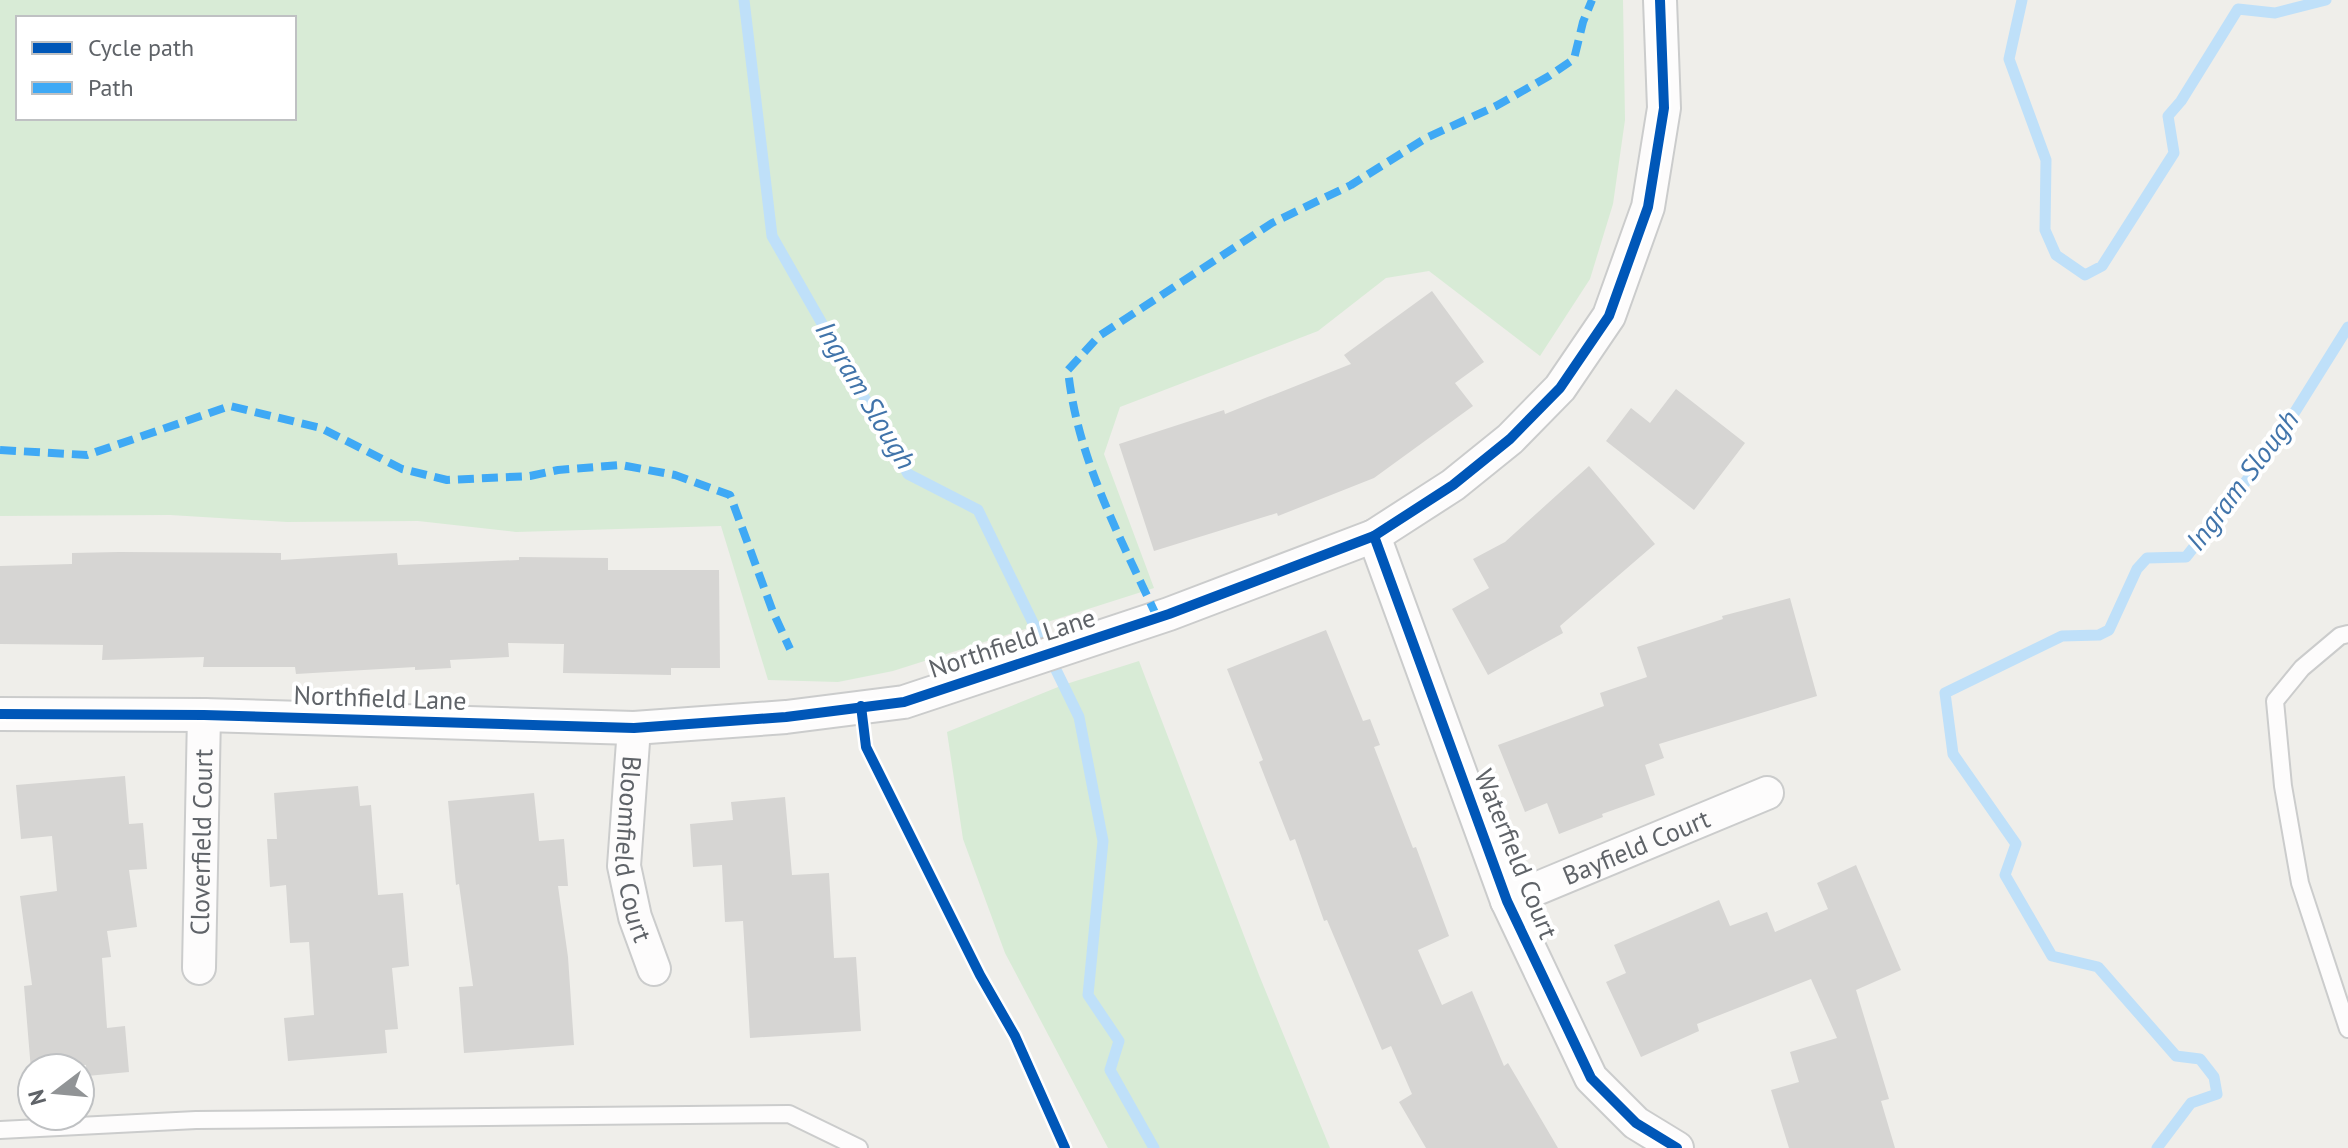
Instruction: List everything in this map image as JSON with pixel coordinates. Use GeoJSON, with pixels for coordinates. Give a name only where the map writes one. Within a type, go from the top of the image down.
{"type":"FeatureCollection","features":[{"type":"Feature","properties":{"kind":"street","name":"Northfield Lane"},"geometry":{"type":"LineString","coordinates":[[0,714],[204,715],[634,728],[786,717],[904,702],[1169,614],[1374,536],[1453,485],[1510,439],[1560,388],[1609,316],[1648,207],[1664,108],[1660,0]]}},
{"type":"Feature","properties":{"kind":"street","name":"Waterfield Court"},"geometry":{"type":"LineString","coordinates":[[1374,536],[1507,901],[1591,1078],[1636,1123],[1677,1148]]}},
{"type":"Feature","properties":{"kind":"street","name":"Cloverfield Court"},"geometry":{"type":"LineString","coordinates":[[199,968],[204,715]]}},
{"type":"Feature","properties":{"kind":"street","name":"Bloomfield Court"},"geometry":{"type":"LineString","coordinates":[[634,728],[624,866],[635,917],[654,969]]}},
{"type":"Feature","properties":{"kind":"street","name":"Bayfield Court"},"geometry":{"type":"LineString","coordinates":[[1507,901],[1767,793]]}},
{"type":"Feature","properties":{"kind":"lane"},"geometry":{"type":"LineString","coordinates":[[2348,634],[2340,636],[2302,668],[2275,701],[2283,786],[2300,883],[2348,1029]]}},
{"type":"Feature","properties":{"kind":"lane"},"geometry":{"type":"LineString","coordinates":[[0,1130],[196,1120],[789,1114],[859,1148]]}},
{"type":"Feature","properties":{"kind":"green space"},"geometry":{"type":"Polygon","coordinates":[[[0,0],[1623,0],[1625,120],[1613,204],[1590,279],[1540,356],[1429,271],[1386,278],[1318,331],[1120,407],[1104,454],[1154,588],[893,671],[838,682],[768,680],[721,526],[516,532],[418,521],[287,522],[170,515],[0,516],[0,0]]]}},
{"type":"Feature","properties":{"kind":"green space"},"geometry":{"type":"Polygon","coordinates":[[[1139,661],[1259,975],[1330,1148],[1108,1148],[1005,953],[963,839],[947,732],[1063,685],[1139,661]]]}},
{"type":"Feature","properties":{"kind":"building"},"geometry":{"type":"Polygon","coordinates":[[[1432,291],[1484,362],[1455,383],[1473,406],[1374,478],[1278,516],[1277,513],[1154,551],[1119,444],[1224,410],[1225,414],[1351,364],[1344,355],[1432,291]]]}},
{"type":"Feature","properties":{"kind":"building"},"geometry":{"type":"Polygon","coordinates":[[[1676,389],[1745,443],[1694,510],[1606,441],[1631,408],[1650,423],[1676,389]]]}},
{"type":"Feature","properties":{"kind":"building"},"geometry":{"type":"Polygon","coordinates":[[[1589,466],[1655,544],[1560,626],[1563,633],[1488,675],[1452,609],[1489,588],[1473,559],[1505,542],[1589,466]]]}},
{"type":"Feature","properties":{"kind":"building"},"geometry":{"type":"Polygon","coordinates":[[[72,553],[281,553],[281,560],[397,553],[398,565],[519,560],[519,557],[608,558],[608,570],[719,570],[720,668],[671,668],[671,675],[563,673],[564,644],[508,643],[509,657],[450,660],[451,668],[296,674],[295,667],[203,667],[204,657],[102,660],[103,645],[0,644],[0,566],[72,564],[72,553]]]}},
{"type":"Feature","properties":{"kind":"building"},"geometry":{"type":"Polygon","coordinates":[[[1790,598],[1817,696],[1659,744],[1664,758],[1645,765],[1655,795],[1602,814],[1603,817],[1559,834],[1547,803],[1525,812],[1498,745],[1604,706],[1600,693],[1647,677],[1637,647],[1723,619],[1722,616],[1790,598]]]}},
{"type":"Feature","properties":{"kind":"building"},"geometry":{"type":"Polygon","coordinates":[[[1326,630],[1363,721],[1370,719],[1380,745],[1374,747],[1449,936],[1418,950],[1442,1005],[1472,991],[1504,1066],[1508,1063],[1558,1148],[1426,1148],[1399,1102],[1412,1094],[1391,1046],[1382,1050],[1327,920],[1324,921],[1295,839],[1290,841],[1259,762],[1263,760],[1227,669],[1326,630]]]}},
{"type":"Feature","properties":{"kind":"building"},"geometry":{"type":"Polygon","coordinates":[[[125,776],[129,824],[143,823],[147,869],[129,870],[137,927],[107,931],[111,957],[102,958],[107,1028],[125,1026],[129,1072],[96,1075],[96,1052],[30,1052],[24,986],[32,985],[20,896],[57,891],[52,836],[21,839],[16,785],[125,776]]]}},
{"type":"Feature","properties":{"kind":"building"},"geometry":{"type":"Polygon","coordinates":[[[358,786],[360,806],[371,805],[378,895],[403,893],[409,966],[392,968],[398,1029],[385,1030],[387,1053],[288,1061],[284,1018],[314,1015],[309,942],[290,943],[286,885],[270,887],[267,839],[277,839],[274,793],[358,786]]]}},
{"type":"Feature","properties":{"kind":"building"},"geometry":{"type":"Polygon","coordinates":[[[534,793],[539,841],[564,839],[568,886],[558,886],[568,957],[574,1045],[464,1053],[459,987],[473,986],[459,884],[456,885],[448,801],[534,793]]]}},
{"type":"Feature","properties":{"kind":"building"},"geometry":{"type":"Polygon","coordinates":[[[785,797],[792,875],[829,873],[834,958],[856,957],[861,1031],[750,1038],[743,921],[725,922],[722,865],[693,867],[690,824],[733,820],[731,802],[785,797]]]}},
{"type":"Feature","properties":{"kind":"building"},"geometry":{"type":"Polygon","coordinates":[[[1856,865],[1901,970],[1856,990],[1889,1099],[1881,1101],[1895,1148],[1789,1148],[1771,1090],[1799,1082],[1790,1052],[1837,1038],[1811,979],[1697,1024],[1699,1031],[1641,1057],[1606,982],[1626,973],[1614,945],[1719,900],[1730,926],[1767,912],[1775,932],[1828,909],[1817,883],[1856,865]]]}},
{"type":"Feature","properties":{"kind":"waterway","name":"Ingram Slough"},"geometry":{"type":"LineString","coordinates":[[744,0],[772,236],[908,474],[978,510],[1079,717],[1103,841],[1088,995],[1119,1041],[1110,1070],[1154,1148]]}},
{"type":"Feature","properties":{"kind":"waterway","name":"Ingram Slough"},"geometry":{"type":"LineString","coordinates":[[2022,0],[2009,59],[2046,160],[2045,230],[2056,255],[2085,275],[2102,266],[2174,153],[2168,116],[2181,101],[2238,9],[2275,13],[2326,0]]}},
{"type":"Feature","properties":{"kind":"waterway","name":"Ingram Slough"},"geometry":{"type":"LineString","coordinates":[[2157,1148],[2191,1103],[2217,1094],[2214,1077],[2200,1059],[2176,1056],[2098,967],[2052,956],[2005,875],[2016,844],[1953,754],[1945,693],[2062,636],[2099,635],[2109,630],[2137,569],[2147,558],[2186,557],[2273,447],[2348,327]]}},
{"type":"Feature","properties":{"kind":"marked path"},"geometry":{"type":"LineString","coordinates":[[1157,617],[1090,466],[1080,434],[1068,370],[1099,336],[1272,223],[1351,185],[1426,138],[1496,106],[1574,59],[1592,0]]}},
{"type":"Feature","properties":{"kind":"marked path"},"geometry":{"type":"LineString","coordinates":[[0,450],[87,455],[230,406],[321,428],[402,469],[447,480],[530,476],[558,470],[621,465],[675,475],[730,495],[773,612],[790,649]]}},
{"type":"Feature","properties":{"kind":"cycle path"},"geometry":{"type":"LineString","coordinates":[[0,714],[204,715],[634,728],[786,717],[904,702],[1169,614],[1374,536],[1453,485],[1510,439],[1560,388],[1609,316],[1648,207],[1664,108],[1660,0]]}},
{"type":"Feature","properties":{"kind":"cycle path"},"geometry":{"type":"LineString","coordinates":[[1374,536],[1507,901],[1591,1078],[1636,1123],[1677,1148]]}},
{"type":"Feature","properties":{"kind":"cycle path"},"geometry":{"type":"LineString","coordinates":[[861,706],[866,747],[980,975],[1015,1036],[1065,1148]]}}]}
